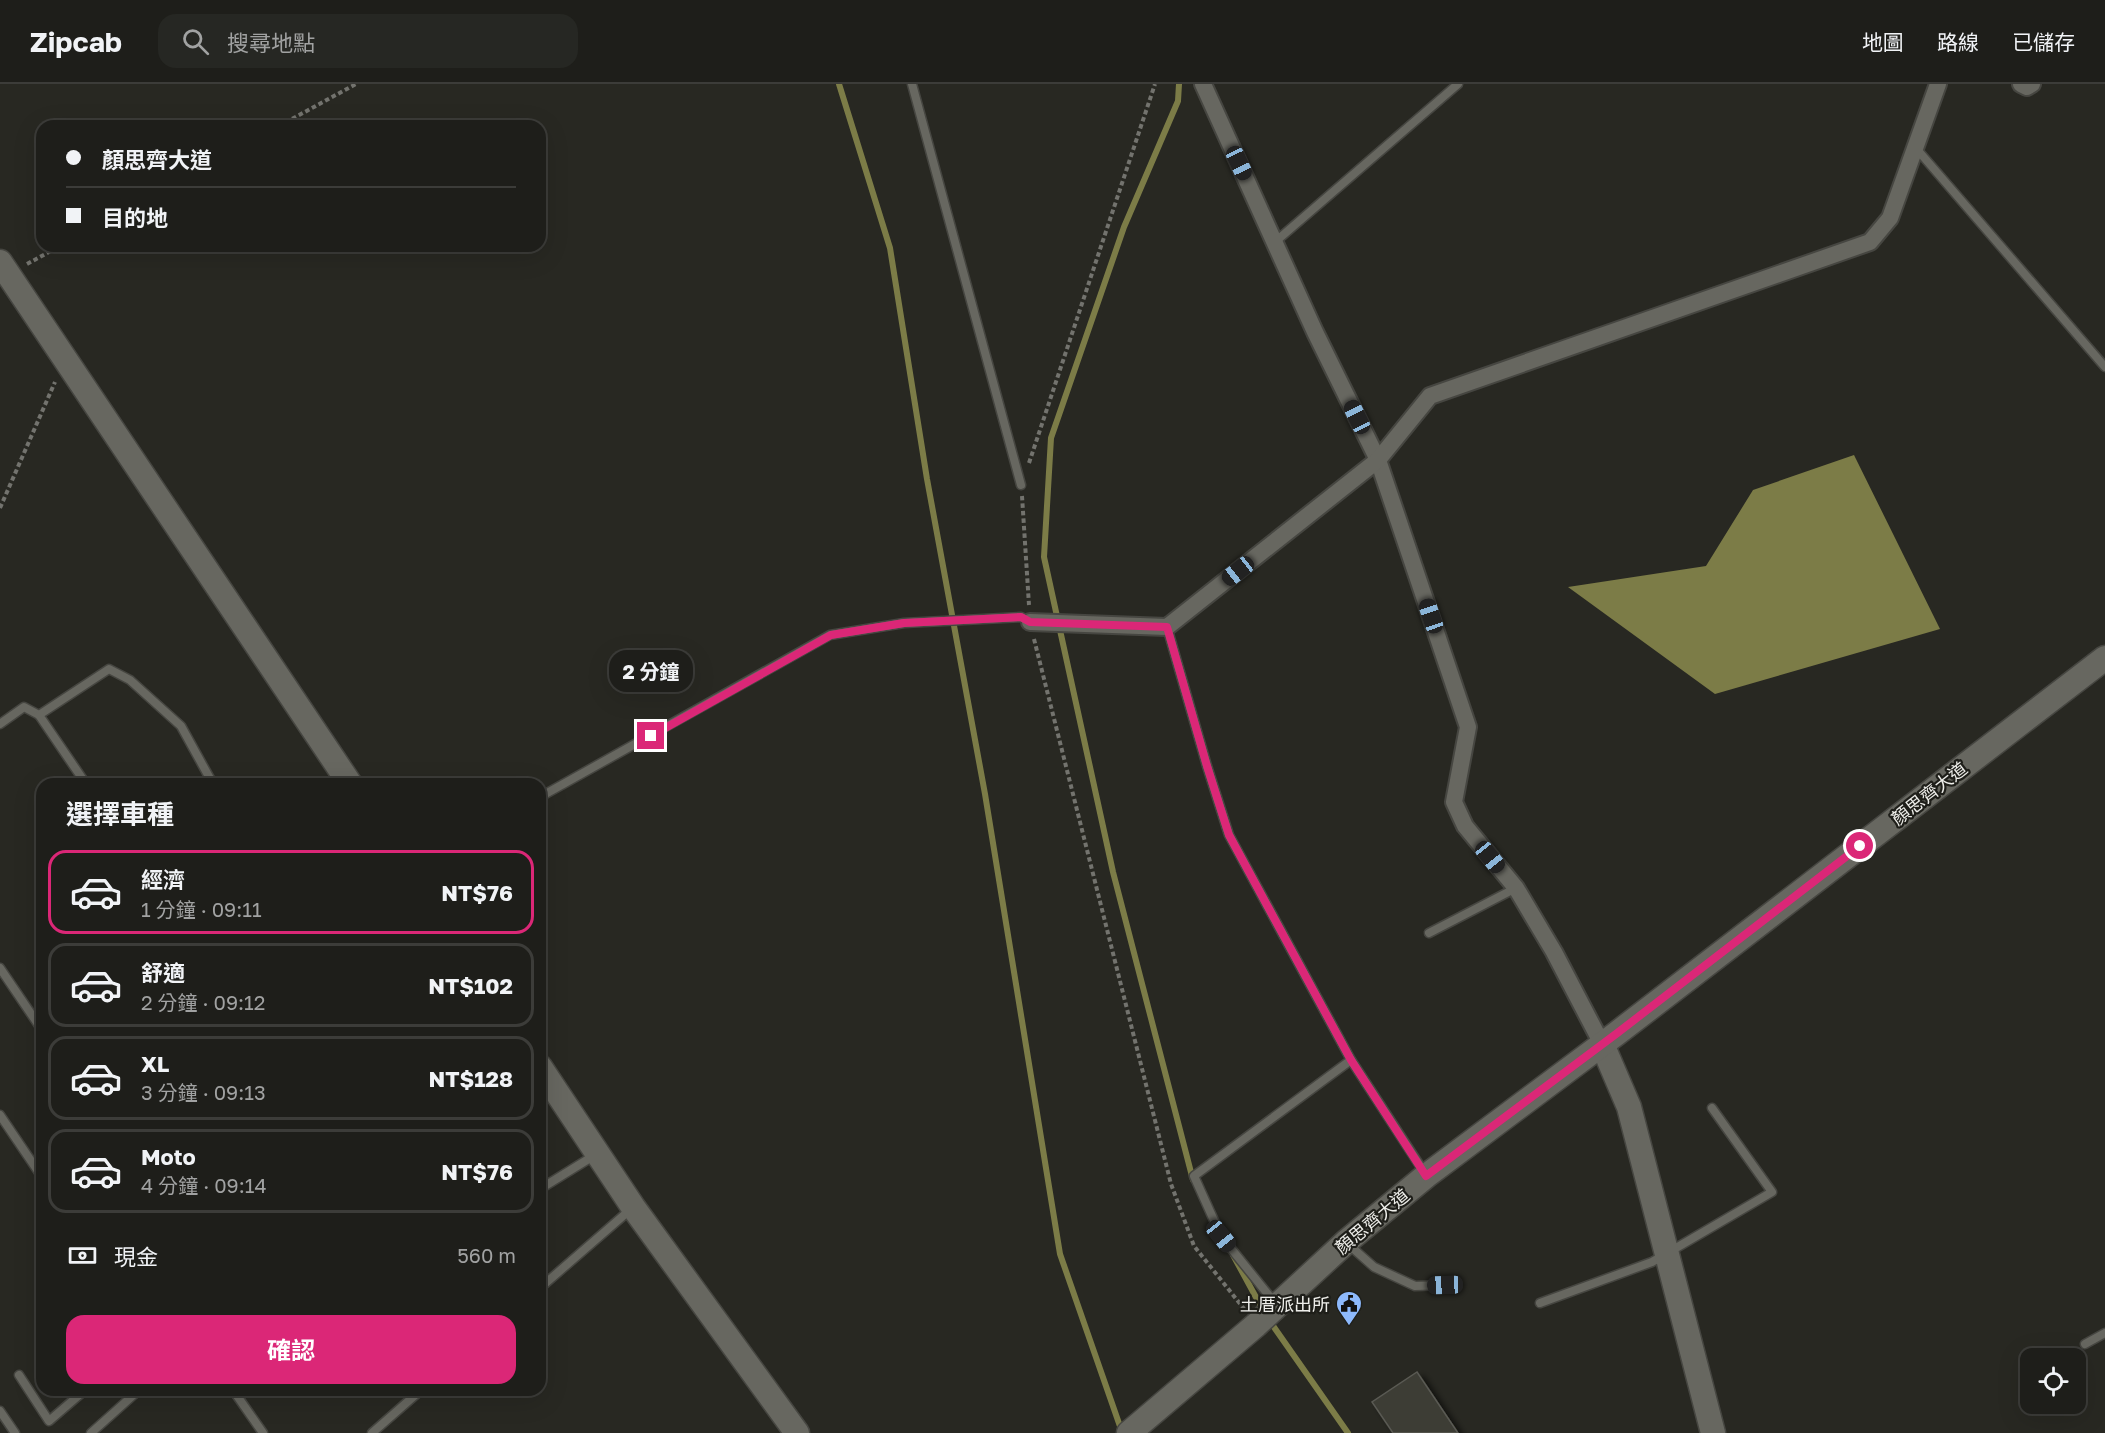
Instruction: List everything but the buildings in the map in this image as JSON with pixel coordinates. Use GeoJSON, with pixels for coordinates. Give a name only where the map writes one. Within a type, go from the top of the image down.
{"type":"FeatureCollection","features":[{"type":"Feature","properties":{"kind":"street"},"geometry":{"type":"LineString","coordinates":[[1203,84],[1315,332],[1378,460],[1468,727],[1454,802],[1465,826],[1516,888],[1554,952],[1602,1044],[1629,1107],[1713,1433]]}},
{"type":"Feature","properties":{"kind":"street"},"geometry":{"type":"LineString","coordinates":[[1030,622],[1167,627],[1378,460],[1430,396],[1870,242],[1890,218],[1938,84]]}},
{"type":"Feature","properties":{"kind":"street"},"geometry":{"type":"LineString","coordinates":[[2021,84],[2027,87],[2032,84]]}},
{"type":"Feature","properties":{"kind":"street"},"geometry":{"type":"LineString","coordinates":[[0,262],[346,778]]}},
{"type":"Feature","properties":{"kind":"street","name":"顏思齊大道"},"geometry":{"type":"LineString","coordinates":[[1135,1431],[1346,1242],[1426,1176],[1602,1044],[2105,658]]}},
{"type":"Feature","properties":{"kind":"street"},"geometry":{"type":"LineString","coordinates":[[546,1077],[633,1207],[797,1433]]}},
{"type":"Feature","properties":{"kind":"lane"},"geometry":{"type":"LineString","coordinates":[[912,84],[1022,485]]}},
{"type":"Feature","properties":{"kind":"lane"},"geometry":{"type":"LineString","coordinates":[[1275,242],[1458,84]]}},
{"type":"Feature","properties":{"kind":"lane"},"geometry":{"type":"LineString","coordinates":[[1915,147],[2105,367]]}},
{"type":"Feature","properties":{"kind":"lane"},"geometry":{"type":"LineString","coordinates":[[546,794],[831,635],[904,623],[1021,617],[1030,622]]}},
{"type":"Feature","properties":{"kind":"lane"},"geometry":{"type":"LineString","coordinates":[[1167,627],[1229,835],[1351,1060],[1426,1176]]}},
{"type":"Feature","properties":{"kind":"lane"},"geometry":{"type":"LineString","coordinates":[[39,715],[109,669],[130,680],[181,726],[210,778]]}},
{"type":"Feature","properties":{"kind":"lane"},"geometry":{"type":"LineString","coordinates":[[0,724],[24,707],[39,715],[82,778]]}},
{"type":"Feature","properties":{"kind":"lane"},"geometry":{"type":"LineString","coordinates":[[1429,933],[1516,888]]}},
{"type":"Feature","properties":{"kind":"lane"},"geometry":{"type":"LineString","coordinates":[[0,968],[36,1021]]}},
{"type":"Feature","properties":{"kind":"lane"},"geometry":{"type":"LineString","coordinates":[[1277,1305],[1221,1236],[1194,1176],[1351,1060]]}},
{"type":"Feature","properties":{"kind":"lane"},"geometry":{"type":"LineString","coordinates":[[1540,1303],[1652,1262],[1772,1192],[1712,1108]]}},
{"type":"Feature","properties":{"kind":"lane"},"geometry":{"type":"LineString","coordinates":[[0,1115],[36,1168]]}},
{"type":"Feature","properties":{"kind":"lane"},"geometry":{"type":"LineString","coordinates":[[546,1185],[598,1153]]}},
{"type":"Feature","properties":{"kind":"lane"},"geometry":{"type":"LineString","coordinates":[[546,1283],[633,1207]]}},
{"type":"Feature","properties":{"kind":"lane"},"geometry":{"type":"LineString","coordinates":[[1346,1242],[1374,1267],[1415,1286],[1445,1285]]}},
{"type":"Feature","properties":{"kind":"lane"},"geometry":{"type":"LineString","coordinates":[[2085,1344],[2105,1333]]}},
{"type":"Feature","properties":{"kind":"lane"},"geometry":{"type":"LineString","coordinates":[[19,1375],[49,1421],[78,1396]]}},
{"type":"Feature","properties":{"kind":"lane"},"geometry":{"type":"LineString","coordinates":[[91,1433],[132,1396]]}},
{"type":"Feature","properties":{"kind":"lane"},"geometry":{"type":"LineString","coordinates":[[237,1396],[262,1433]]}},
{"type":"Feature","properties":{"kind":"lane"},"geometry":{"type":"LineString","coordinates":[[372,1433],[415,1396]]}},
{"type":"Feature","properties":{"kind":"lane"},"geometry":{"type":"LineString","coordinates":[[0,1411],[15,1433]]}},
{"type":"Feature","properties":{"kind":"path"},"geometry":{"type":"LineString","coordinates":[[290,120],[356,84]]}},
{"type":"Feature","properties":{"kind":"path"},"geometry":{"type":"LineString","coordinates":[[1155,84],[1022,485],[1030,622],[1171,1184],[1194,1246],[1256,1325]]}},
{"type":"Feature","properties":{"kind":"path"},"geometry":{"type":"LineString","coordinates":[[0,508],[66,358]]}},
{"type":"Feature","properties":{"kind":"shaded area"},"geometry":{"type":"Polygon","coordinates":[[[1854,455],[1940,629],[1715,694],[1568,587],[1706,566],[1753,490],[1854,455]]]}},
{"type":"Feature","properties":{"kind":"waterway"},"geometry":{"type":"LineString","coordinates":[[839,84],[890,248],[927,479],[985,794],[1060,1254],[1122,1432]]}},
{"type":"Feature","properties":{"kind":"waterway"},"geometry":{"type":"LineString","coordinates":[[1179,84],[1178,101],[1124,227],[1051,438],[1044,557],[1113,872],[1193,1180]]}},
{"type":"Feature","properties":{"kind":"waterway"},"geometry":{"type":"LineString","coordinates":[[1233,1255],[1264,1312]]}},
{"type":"Feature","properties":{"kind":"waterway"},"geometry":{"type":"LineString","coordinates":[[1269,1320],[1348,1433]]}},
{"type":"Feature","properties":{"kind":"place","name":"土厝派出所"},"geometry":{"type":"Point","coordinates":[1349,1327]}},
{"type":"Feature","properties":{"kind":"route"},"geometry":{"type":"LineString","coordinates":[[651,736],[831,635],[904,623],[1021,617],[1030,622],[1167,627],[1229,835],[1351,1060],[1426,1176],[1616,1034],[1860,846]]}}]}
